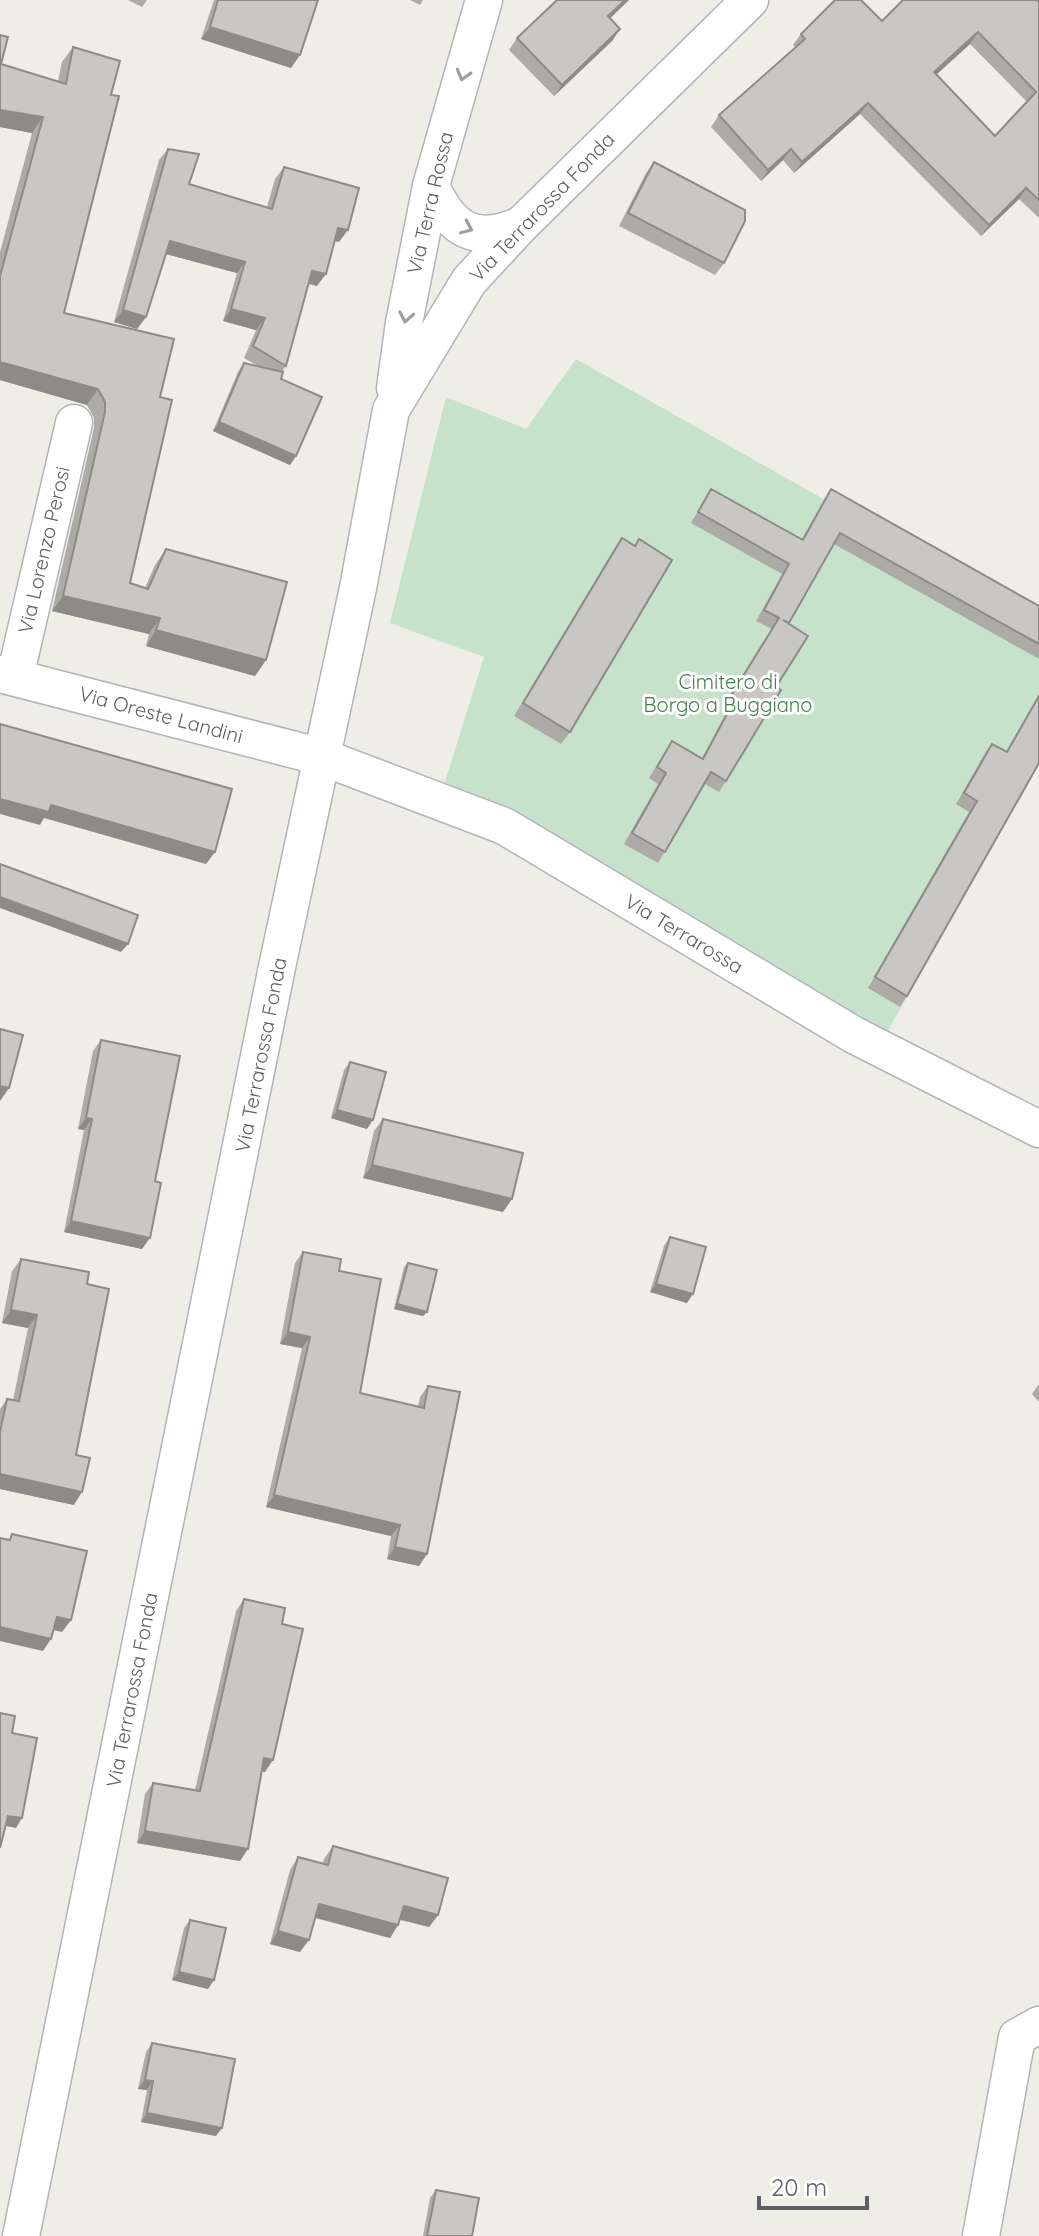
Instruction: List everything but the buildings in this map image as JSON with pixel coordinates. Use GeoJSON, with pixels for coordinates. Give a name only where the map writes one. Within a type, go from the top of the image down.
{"type":"FeatureCollection","features":[{"type":"Feature","properties":{"kind":"street","name":"Via Terra Rossa"},"geometry":{"type":"LineString","coordinates":[[391,410],[404,323],[431,186],[484,0]]}},
{"type":"Feature","properties":{"kind":"street","name":"Via Terrarossa Fonda"},"geometry":{"type":"LineString","coordinates":[[21,2236],[358,588],[391,410],[469,281],[521,225],[750,0]]}},
{"type":"Feature","properties":{"kind":"street"},"geometry":{"type":"LineString","coordinates":[[431,186],[449,218],[461,227],[489,235],[521,225]]}},
{"type":"Feature","properties":{"kind":"street","name":"Via Lorenzo Perosi"},"geometry":{"type":"LineString","coordinates":[[7,676],[74,423]]}},
{"type":"Feature","properties":{"kind":"street","name":"Via Oreste Landini"},"geometry":{"type":"LineString","coordinates":[[7,676],[322,757]]}},
{"type":"Feature","properties":{"kind":"street","name":"Via Terrarossa"},"geometry":{"type":"LineString","coordinates":[[322,757],[504,826],[854,1035],[1039,1129]]}},
{"type":"Feature","properties":{"kind":"street"},"geometry":{"type":"LineString","coordinates":[[981,2236],[1017,2037],[1039,2025]]}},
{"type":"Feature","properties":{"kind":"green space","name":"Cimitero di Borgo a Buggiano"},"geometry":{"type":"Polygon","coordinates":[[[576,359],[1039,621],[1039,761],[886,1034],[445,782],[484,657],[390,623],[446,397],[526,429],[576,359]]]}}]}
